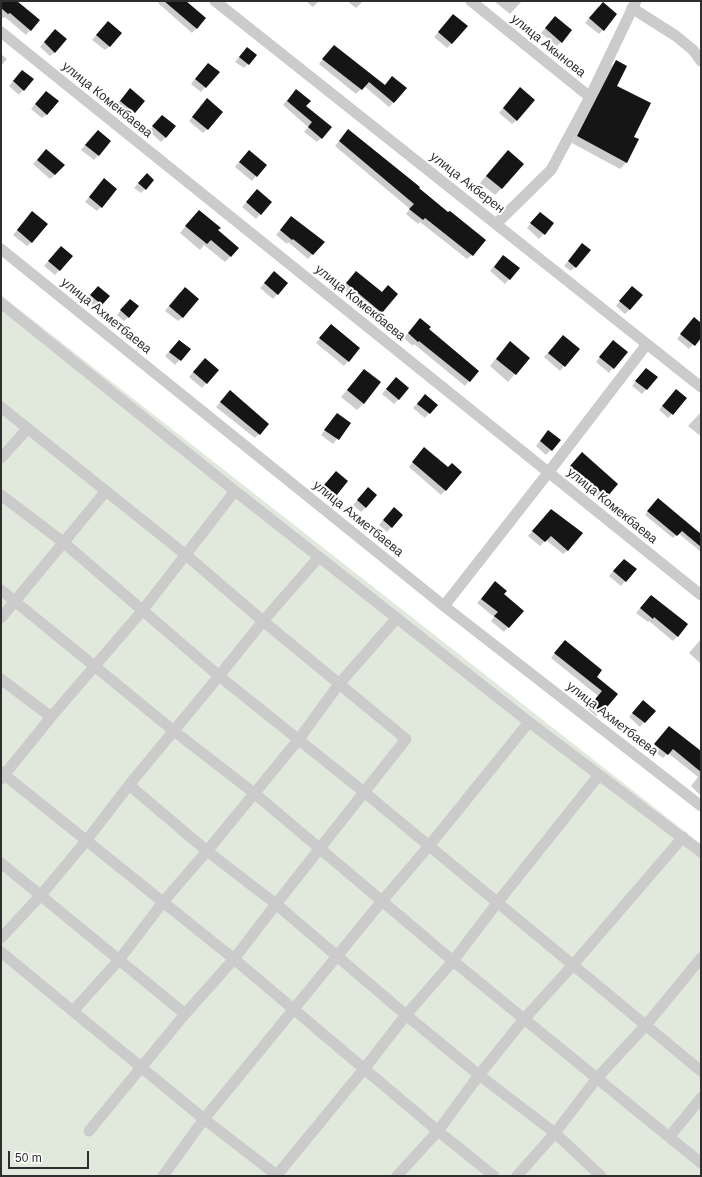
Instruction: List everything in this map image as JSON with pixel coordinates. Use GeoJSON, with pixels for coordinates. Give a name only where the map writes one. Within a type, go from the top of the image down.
{"type":"FeatureCollection","features":[{"type":"Feature","properties":{"kind":"street","name":"улица Акберен"},"geometry":{"type":"LineString","coordinates":[[215,1],[701,387]]}},
{"type":"Feature","properties":{"kind":"street","name":"улица Акынова"},"geometry":{"type":"LineString","coordinates":[[471,1],[590,97]]}},
{"type":"Feature","properties":{"kind":"street"},"geometry":{"type":"LineString","coordinates":[[496,224],[551,170],[590,97],[634,4],[693,50],[701,61]]}},
{"type":"Feature","properties":{"kind":"street","name":"улица Комекбаева"},"geometry":{"type":"LineString","coordinates":[[1,32],[701,595]]}},
{"type":"Feature","properties":{"kind":"street","name":"улица Ахметбаева"},"geometry":{"type":"LineString","coordinates":[[1,249],[444,606],[701,806]]}},
{"type":"Feature","properties":{"kind":"street"},"geometry":{"type":"LineString","coordinates":[[1,303],[235,491],[528,722],[701,852]]}},
{"type":"Feature","properties":{"kind":"street"},"geometry":{"type":"LineString","coordinates":[[444,606],[647,344]]}},
{"type":"Feature","properties":{"kind":"street"},"geometry":{"type":"LineString","coordinates":[[1,406],[186,555],[263,621],[406,739],[319,848],[234,959],[185,1014],[89,1131]]}},
{"type":"Feature","properties":{"kind":"street"},"geometry":{"type":"LineString","coordinates":[[1,458],[28,428]]}},
{"type":"Feature","properties":{"kind":"street"},"geometry":{"type":"LineString","coordinates":[[1,618],[106,491]]}},
{"type":"Feature","properties":{"kind":"street"},"geometry":{"type":"LineString","coordinates":[[235,491],[142,611],[2,775],[234,959],[438,1131],[494,1176]]}},
{"type":"Feature","properties":{"kind":"street"},"geometry":{"type":"LineString","coordinates":[[1,495],[63,542],[219,676],[364,792],[572,966],[701,1071]]}},
{"type":"Feature","properties":{"kind":"street"},"geometry":{"type":"LineString","coordinates":[[1,938],[41,895],[263,621],[319,557]]}},
{"type":"Feature","properties":{"kind":"street"},"geometry":{"type":"LineString","coordinates":[[1,590],[174,731],[254,793],[453,961],[670,1136],[701,1163]]}},
{"type":"Feature","properties":{"kind":"street"},"geometry":{"type":"LineString","coordinates":[[73,1011],[119,960],[163,902],[299,739],[339,684],[397,618]]}},
{"type":"Feature","properties":{"kind":"street"},"geometry":{"type":"LineString","coordinates":[[1,679],[52,717]]}},
{"type":"Feature","properties":{"kind":"street"},"geometry":{"type":"LineString","coordinates":[[163,1176],[204,1119],[382,901],[429,846],[528,722]]}},
{"type":"Feature","properties":{"kind":"street"},"geometry":{"type":"LineString","coordinates":[[1,952],[204,1119],[277,1176],[406,1015],[453,961],[497,903],[599,775]]}},
{"type":"Feature","properties":{"kind":"street"},"geometry":{"type":"LineString","coordinates":[[129,785],[207,851],[276,904],[406,1015],[555,1133],[601,1176]]}},
{"type":"Feature","properties":{"kind":"street"},"geometry":{"type":"LineString","coordinates":[[396,1176],[438,1131],[524,1019],[572,966],[683,837]]}},
{"type":"Feature","properties":{"kind":"street"},"geometry":{"type":"LineString","coordinates":[[1,863],[185,1014]]}},
{"type":"Feature","properties":{"kind":"street"},"geometry":{"type":"LineString","coordinates":[[518,1176],[555,1133],[597,1078],[646,1025],[701,958]]}},
{"type":"Feature","properties":{"kind":"street"},"geometry":{"type":"LineString","coordinates":[[670,1136],[701,1098]]}},
{"type":"Feature","properties":{"kind":"shaded area"},"geometry":{"type":"Polygon","coordinates":[[[1,295],[701,844],[701,1176],[1,1176],[1,295]]]}},
{"type":"Feature","properties":{"kind":"building"},"geometry":{"type":"Polygon","coordinates":[[[1,1],[17,1],[40,20],[31,31],[10,13],[8,14],[1,8],[1,1]]]}},
{"type":"Feature","properties":{"kind":"building"},"geometry":{"type":"Polygon","coordinates":[[[164,1],[186,1],[206,18],[197,29],[164,1]]]}},
{"type":"Feature","properties":{"kind":"building"},"geometry":{"type":"Polygon","coordinates":[[[603,2],[617,14],[604,31],[589,18],[603,2]]]}},
{"type":"Feature","properties":{"kind":"building"},"geometry":{"type":"Polygon","coordinates":[[[453,14],[468,26],[452,44],[438,32],[453,14]]]}},
{"type":"Feature","properties":{"kind":"building"},"geometry":{"type":"Polygon","coordinates":[[[555,16],[572,30],[562,43],[545,28],[555,16]]]}},
{"type":"Feature","properties":{"kind":"building"},"geometry":{"type":"Polygon","coordinates":[[[108,21],[122,33],[110,47],[96,35],[108,21]]]}},
{"type":"Feature","properties":{"kind":"building"},"geometry":{"type":"Polygon","coordinates":[[[55,29],[67,39],[55,53],[44,42],[55,29]]]}},
{"type":"Feature","properties":{"kind":"building"},"geometry":{"type":"Polygon","coordinates":[[[334,45],[385,85],[392,76],[407,88],[394,103],[369,82],[362,90],[322,59],[334,45]]]}},
{"type":"Feature","properties":{"kind":"building"},"geometry":{"type":"Polygon","coordinates":[[[247,47],[257,55],[249,65],[239,57],[247,47]]]}},
{"type":"Feature","properties":{"kind":"building"},"geometry":{"type":"Polygon","coordinates":[[[616,60],[627,66],[617,86],[651,103],[634,137],[639,139],[627,163],[577,136],[616,60]]]}},
{"type":"Feature","properties":{"kind":"building"},"geometry":{"type":"Polygon","coordinates":[[[208,63],[220,72],[206,88],[195,79],[208,63]]]}},
{"type":"Feature","properties":{"kind":"building"},"geometry":{"type":"Polygon","coordinates":[[[22,70],[34,79],[24,91],[13,81],[22,70]]]}},
{"type":"Feature","properties":{"kind":"building"},"geometry":{"type":"Polygon","coordinates":[[[520,87],[535,100],[517,121],[503,108],[520,87]]]}},
{"type":"Feature","properties":{"kind":"building"},"geometry":{"type":"Polygon","coordinates":[[[130,88],[145,101],[135,113],[120,101],[130,88]]]}},
{"type":"Feature","properties":{"kind":"building"},"geometry":{"type":"Polygon","coordinates":[[[296,89],[311,101],[306,106],[332,127],[322,139],[308,127],[312,122],[287,101],[296,89]]]}},
{"type":"Feature","properties":{"kind":"building"},"geometry":{"type":"Polygon","coordinates":[[[46,91],[59,101],[47,115],[35,104],[46,91]]]}},
{"type":"Feature","properties":{"kind":"building"},"geometry":{"type":"Polygon","coordinates":[[[207,98],[223,112],[208,130],[192,117],[207,98]]]}},
{"type":"Feature","properties":{"kind":"building"},"geometry":{"type":"Polygon","coordinates":[[[162,115],[176,126],[166,138],[152,126],[162,115]]]}},
{"type":"Feature","properties":{"kind":"building"},"geometry":{"type":"Polygon","coordinates":[[[348,129],[420,187],[419,188],[448,212],[450,211],[486,240],[473,256],[425,218],[423,220],[409,209],[414,204],[339,141],[348,129]]]}},
{"type":"Feature","properties":{"kind":"building"},"geometry":{"type":"Polygon","coordinates":[[[98,130],[111,141],[99,156],[85,145],[98,130]]]}},
{"type":"Feature","properties":{"kind":"building"},"geometry":{"type":"Polygon","coordinates":[[[46,149],[65,165],[55,175],[37,160],[46,149]]]}},
{"type":"Feature","properties":{"kind":"building"},"geometry":{"type":"Polygon","coordinates":[[[249,150],[267,165],[257,177],[239,162],[249,150]]]}},
{"type":"Feature","properties":{"kind":"building"},"geometry":{"type":"Polygon","coordinates":[[[508,150],[524,164],[502,189],[486,176],[508,150]]]}},
{"type":"Feature","properties":{"kind":"building"},"geometry":{"type":"Polygon","coordinates":[[[147,173],[154,180],[146,190],[138,183],[147,173]]]}},
{"type":"Feature","properties":{"kind":"building"},"geometry":{"type":"Polygon","coordinates":[[[104,178],[117,189],[102,208],[89,197],[104,178]]]}},
{"type":"Feature","properties":{"kind":"building"},"geometry":{"type":"Polygon","coordinates":[[[257,189],[272,202],[261,215],[246,202],[257,189]]]}},
{"type":"Feature","properties":{"kind":"building"},"geometry":{"type":"Polygon","coordinates":[[[199,210],[221,228],[218,230],[239,248],[231,257],[211,240],[207,244],[185,226],[199,210]]]}},
{"type":"Feature","properties":{"kind":"building"},"geometry":{"type":"Polygon","coordinates":[[[32,211],[48,224],[32,243],[17,230],[32,211]]]}},
{"type":"Feature","properties":{"kind":"building"},"geometry":{"type":"Polygon","coordinates":[[[540,212],[554,223],[545,235],[530,223],[540,212]]]}},
{"type":"Feature","properties":{"kind":"building"},"geometry":{"type":"Polygon","coordinates":[[[291,216],[325,242],[313,255],[280,230],[291,216]]]}},
{"type":"Feature","properties":{"kind":"building"},"geometry":{"type":"Polygon","coordinates":[[[582,243],[591,250],[576,268],[568,261],[582,243]]]}},
{"type":"Feature","properties":{"kind":"building"},"geometry":{"type":"Polygon","coordinates":[[[61,246],[73,256],[60,271],[48,261],[61,246]]]}},
{"type":"Feature","properties":{"kind":"building"},"geometry":{"type":"Polygon","coordinates":[[[503,255],[520,268],[510,280],[494,267],[503,255]]]}},
{"type":"Feature","properties":{"kind":"building"},"geometry":{"type":"Polygon","coordinates":[[[274,271],[288,283],[278,295],[264,283],[274,271]]]}},
{"type":"Feature","properties":{"kind":"building"},"geometry":{"type":"Polygon","coordinates":[[[356,271],[382,292],[388,285],[398,294],[382,313],[346,283],[356,271]]]}},
{"type":"Feature","properties":{"kind":"building"},"geometry":{"type":"Polygon","coordinates":[[[98,286],[110,296],[102,305],[90,295],[98,286]]]}},
{"type":"Feature","properties":{"kind":"building"},"geometry":{"type":"Polygon","coordinates":[[[632,286],[643,295],[630,310],[619,301],[632,286]]]}},
{"type":"Feature","properties":{"kind":"building"},"geometry":{"type":"Polygon","coordinates":[[[185,287],[199,299],[183,318],[169,306],[185,287]]]}},
{"type":"Feature","properties":{"kind":"building"},"geometry":{"type":"Polygon","coordinates":[[[130,299],[139,306],[129,318],[120,310],[130,299]]]}},
{"type":"Feature","properties":{"kind":"building"},"geometry":{"type":"Polygon","coordinates":[[[694,317],[701,323],[701,338],[695,346],[680,334],[694,317]]]}},
{"type":"Feature","properties":{"kind":"building"},"geometry":{"type":"Polygon","coordinates":[[[420,318],[431,327],[429,329],[479,371],[470,382],[408,333],[420,318]]]}},
{"type":"Feature","properties":{"kind":"building"},"geometry":{"type":"Polygon","coordinates":[[[331,324],[360,348],[349,362],[319,338],[331,324]]]}},
{"type":"Feature","properties":{"kind":"building"},"geometry":{"type":"Polygon","coordinates":[[[563,335],[580,349],[565,367],[548,353],[563,335]]]}},
{"type":"Feature","properties":{"kind":"building"},"geometry":{"type":"Polygon","coordinates":[[[179,340],[191,349],[181,361],[169,352],[179,340]]]}},
{"type":"Feature","properties":{"kind":"building"},"geometry":{"type":"Polygon","coordinates":[[[613,340],[628,352],[614,369],[599,357],[613,340]]]}},
{"type":"Feature","properties":{"kind":"building"},"geometry":{"type":"Polygon","coordinates":[[[510,341],[530,358],[516,375],[496,359],[510,341]]]}},
{"type":"Feature","properties":{"kind":"building"},"geometry":{"type":"Polygon","coordinates":[[[205,358],[219,370],[207,384],[193,372],[205,358]]]}},
{"type":"Feature","properties":{"kind":"building"},"geometry":{"type":"Polygon","coordinates":[[[646,368],[658,377],[647,390],[635,381],[646,368]]]}},
{"type":"Feature","properties":{"kind":"building"},"geometry":{"type":"Polygon","coordinates":[[[364,369],[381,382],[364,404],[347,390],[364,369]]]}},
{"type":"Feature","properties":{"kind":"building"},"geometry":{"type":"Polygon","coordinates":[[[396,377],[409,388],[399,400],[386,389],[396,377]]]}},
{"type":"Feature","properties":{"kind":"building"},"geometry":{"type":"Polygon","coordinates":[[[676,389],[687,398],[673,415],[662,406],[676,389]]]}},
{"type":"Feature","properties":{"kind":"building"},"geometry":{"type":"Polygon","coordinates":[[[230,390],[269,424],[260,435],[220,402],[230,390]]]}},
{"type":"Feature","properties":{"kind":"building"},"geometry":{"type":"Polygon","coordinates":[[[425,394],[438,405],[430,414],[417,404],[425,394]]]}},
{"type":"Feature","properties":{"kind":"building"},"geometry":{"type":"Polygon","coordinates":[[[337,413],[351,423],[339,440],[324,430],[337,413]]]}},
{"type":"Feature","properties":{"kind":"building"},"geometry":{"type":"Polygon","coordinates":[[[548,430],[561,440],[552,451],[540,441],[548,430]]]}},
{"type":"Feature","properties":{"kind":"building"},"geometry":{"type":"Polygon","coordinates":[[[424,447],[448,467],[452,463],[462,472],[446,491],[412,462],[424,447]]]}},
{"type":"Feature","properties":{"kind":"building"},"geometry":{"type":"Polygon","coordinates":[[[582,452],[618,484],[607,497],[570,466],[582,452]]]}},
{"type":"Feature","properties":{"kind":"building"},"geometry":{"type":"Polygon","coordinates":[[[336,471],[348,481],[336,496],[324,485],[336,471]]]}},
{"type":"Feature","properties":{"kind":"building"},"geometry":{"type":"Polygon","coordinates":[[[368,487],[377,495],[366,508],[357,500],[368,487]]]}},
{"type":"Feature","properties":{"kind":"building"},"geometry":{"type":"Polygon","coordinates":[[[658,498],[701,534],[701,547],[682,531],[677,536],[647,511],[658,498]]]}},
{"type":"Feature","properties":{"kind":"building"},"geometry":{"type":"Polygon","coordinates":[[[394,507],[403,515],[392,528],[383,520],[394,507]]]}},
{"type":"Feature","properties":{"kind":"building"},"geometry":{"type":"Polygon","coordinates":[[[551,509],[583,533],[568,551],[551,536],[545,542],[532,531],[551,509]]]}},
{"type":"Feature","properties":{"kind":"building"},"geometry":{"type":"Polygon","coordinates":[[[624,559],[637,569],[626,582],[613,571],[624,559]]]}},
{"type":"Feature","properties":{"kind":"building"},"geometry":{"type":"Polygon","coordinates":[[[495,581],[507,591],[504,594],[524,611],[509,628],[494,616],[498,612],[481,599],[495,581]]]}},
{"type":"Feature","properties":{"kind":"building"},"geometry":{"type":"Polygon","coordinates":[[[651,595],[688,624],[678,637],[654,617],[653,619],[640,608],[651,595]]]}},
{"type":"Feature","properties":{"kind":"building"},"geometry":{"type":"Polygon","coordinates":[[[565,640],[602,670],[597,677],[618,694],[602,713],[591,704],[602,691],[554,653],[565,640]]]}},
{"type":"Feature","properties":{"kind":"building"},"geometry":{"type":"Polygon","coordinates":[[[643,700],[656,711],[645,723],[632,713],[643,700]]]}},
{"type":"Feature","properties":{"kind":"building"},"geometry":{"type":"Polygon","coordinates":[[[669,726],[701,751],[701,772],[673,749],[668,755],[654,744],[669,726]]]}}]}
